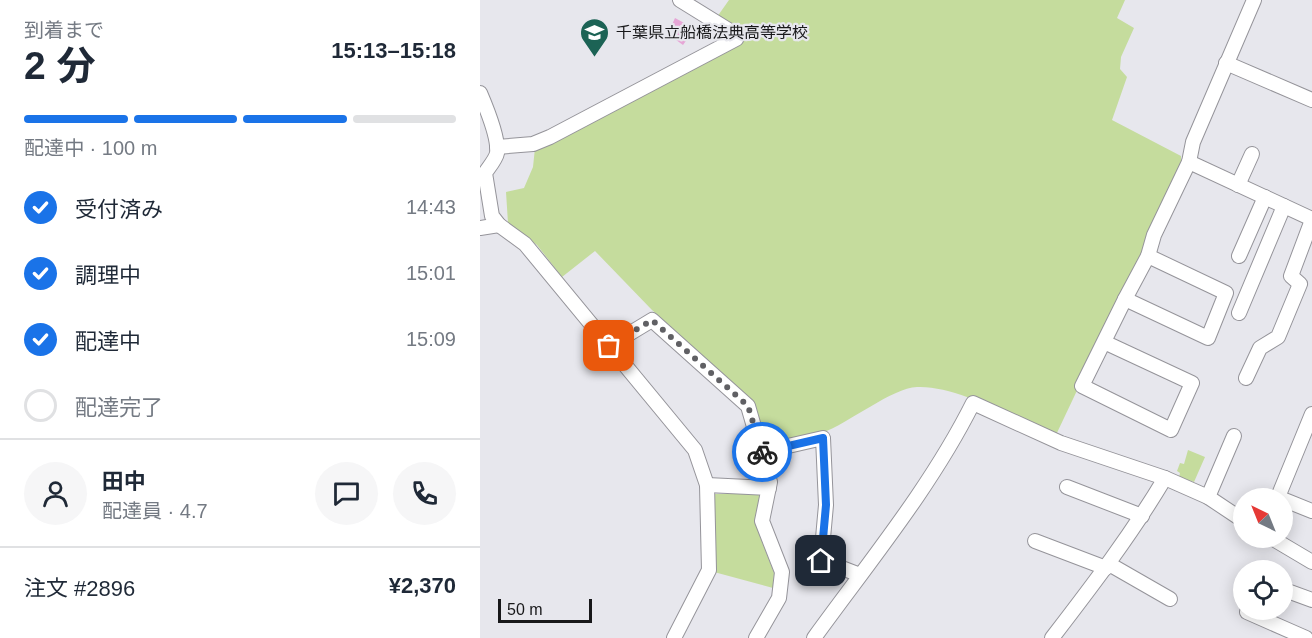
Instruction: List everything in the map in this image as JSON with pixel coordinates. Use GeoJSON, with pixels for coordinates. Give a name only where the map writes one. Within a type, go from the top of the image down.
{"type":"FeatureCollection","features":[{"type":"Feature","properties":{"kind":"street"},"geometry":{"type":"LineString","coordinates":[[497,147],[533,144],[550,138],[736,39],[735,34],[680,0]]}},
{"type":"Feature","properties":{"kind":"street"},"geometry":{"type":"LineString","coordinates":[[1104,342],[1192,383],[1171,430],[1082,386],[1125,299],[1148,256],[1154,235],[1189,162],[1193,142],[1254,0]]}},
{"type":"Feature","properties":{"kind":"street"},"geometry":{"type":"LineString","coordinates":[[1226,63],[1312,100]]}},
{"type":"Feature","properties":{"kind":"street"},"geometry":{"type":"LineString","coordinates":[[480,93],[490,115],[497,147],[497,154],[485,173],[492,216],[525,244],[695,450],[707,485],[709,570],[674,638]]}},
{"type":"Feature","properties":{"kind":"street"},"geometry":{"type":"LineString","coordinates":[[1238,185],[1252,154]]}},
{"type":"Feature","properties":{"kind":"street"},"geometry":{"type":"LineString","coordinates":[[1189,162],[1312,219],[1290,276],[1300,284],[1296,295],[1278,337],[1260,348],[1246,378]]}},
{"type":"Feature","properties":{"kind":"street"},"geometry":{"type":"LineString","coordinates":[[1239,256],[1265,197]]}},
{"type":"Feature","properties":{"kind":"street"},"geometry":{"type":"LineString","coordinates":[[1239,313],[1284,206]]}},
{"type":"Feature","properties":{"kind":"street"},"geometry":{"type":"LineString","coordinates":[[480,228],[500,225]]}},
{"type":"Feature","properties":{"kind":"street"},"geometry":{"type":"LineString","coordinates":[[1125,299],[1208,338],[1226,293],[1148,256]]}},
{"type":"Feature","properties":{"kind":"street"},"geometry":{"type":"LineString","coordinates":[[609,346],[652,320],[748,406],[770,482],[762,521],[782,572],[779,598],[756,638]]}},
{"type":"Feature","properties":{"kind":"street"},"geometry":{"type":"LineString","coordinates":[[814,638],[903,516],[956,436],[973,403],[1061,443],[1165,478],[1208,497],[1233,514]]}},
{"type":"Feature","properties":{"kind":"street"},"geometry":{"type":"LineString","coordinates":[[1282,488],[1312,417]]}},
{"type":"Feature","properties":{"kind":"street"},"geometry":{"type":"LineString","coordinates":[[1208,497],[1234,436]]}},
{"type":"Feature","properties":{"kind":"street"},"geometry":{"type":"LineString","coordinates":[[762,452],[823,438],[826,505],[821,561],[860,575]]}},
{"type":"Feature","properties":{"kind":"street"},"geometry":{"type":"LineString","coordinates":[[1052,638],[1107,566],[1165,478]]}},
{"type":"Feature","properties":{"kind":"street"},"geometry":{"type":"LineString","coordinates":[[707,485],[769,488]]}},
{"type":"Feature","properties":{"kind":"street"},"geometry":{"type":"LineString","coordinates":[[1068,487],[1142,516]]}},
{"type":"Feature","properties":{"kind":"street"},"geometry":{"type":"LineString","coordinates":[[1293,503],[1312,511]]}},
{"type":"Feature","properties":{"kind":"street"},"geometry":{"type":"LineString","coordinates":[[1035,541],[1107,566],[1170,599]]}},
{"type":"Feature","properties":{"kind":"street"},"geometry":{"type":"LineString","coordinates":[[1288,548],[1312,562]]}},
{"type":"Feature","properties":{"kind":"street"},"geometry":{"type":"LineString","coordinates":[[1293,593],[1312,600]]}},
{"type":"Feature","properties":{"kind":"street"},"geometry":{"type":"LineString","coordinates":[[1266,620],[1306,638]]}},
{"type":"Feature","properties":{"kind":"green space"},"geometry":{"type":"Polygon","coordinates":[[[729,0],[1125,0],[1117,18],[1134,28],[1121,57],[1120,69],[1127,77],[1112,120],[1181,156],[1181,171],[1055,437],[968,397],[933,388],[917,387],[895,393],[822,433],[768,448],[752,400],[652,310],[595,251],[562,277],[537,245],[508,223],[506,192],[524,188],[533,167],[535,148],[749,37],[717,17],[729,0]]]}},
{"type":"Feature","properties":{"kind":"green space"},"geometry":{"type":"Polygon","coordinates":[[[1188,450],[1205,457],[1194,482],[1179,477],[1180,473],[1177,471],[1180,463],[1184,464],[1188,450]]]}},
{"type":"Feature","properties":{"kind":"green space"},"geometry":{"type":"Polygon","coordinates":[[[715,494],[759,494],[759,534],[774,573],[773,588],[714,572],[715,494]]]}},
{"type":"Feature","properties":{"kind":"building"},"geometry":{"type":"Polygon","coordinates":[[[675,18],[699,31],[697,40],[688,38],[683,45],[672,37],[674,32],[670,29],[675,18]]]}},
{"type":"Feature","properties":{"kind":"way so far"},"geometry":{"type":"LineString","coordinates":[[609,346],[652,320],[748,406],[762,452]]}},
{"type":"Feature","properties":{"kind":"place","name":"千葉県立船橋法典高等学校"},"geometry":{"type":"Point","coordinates":[595,58]}},
{"type":"Feature","properties":{"kind":"route"},"geometry":{"type":"LineString","coordinates":[[762,452],[823,438],[826,505],[821,561]]}}]}
